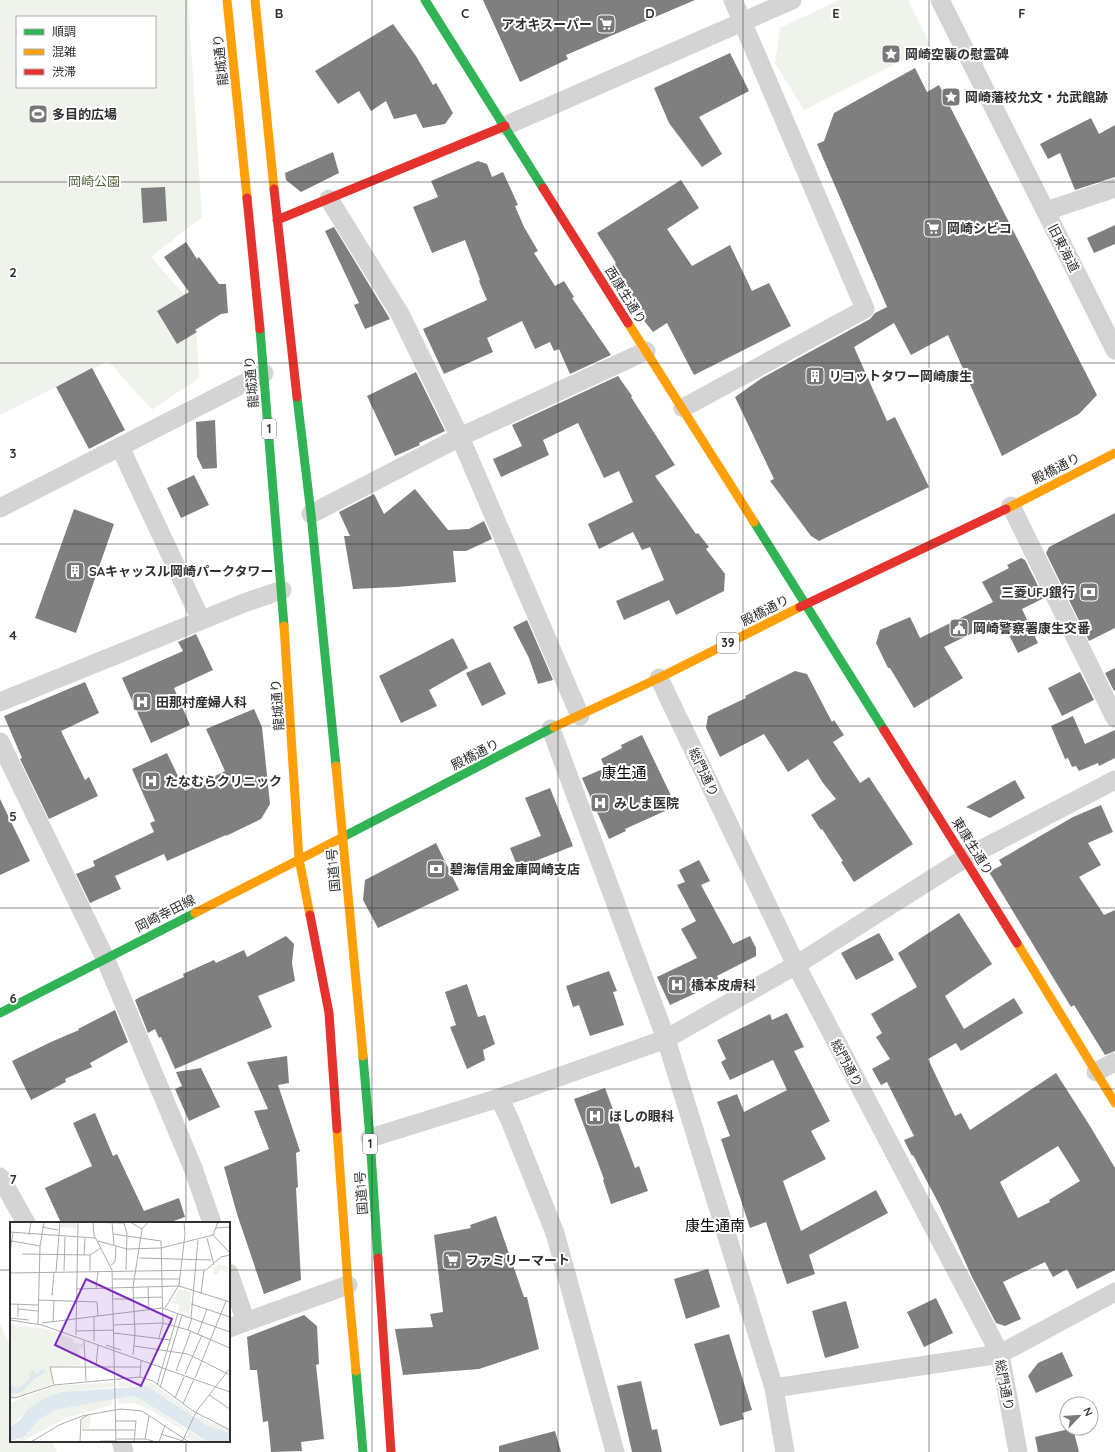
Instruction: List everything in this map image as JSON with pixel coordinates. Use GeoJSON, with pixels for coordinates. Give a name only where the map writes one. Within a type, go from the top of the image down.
{"type":"FeatureCollection","features":[{"type":"Feature","properties":{"kind":"main road","name":"龍城通り"},"geometry":{"type":"LineString","coordinates":[[227,0],[264,373],[282,590],[299,859]]}},
{"type":"Feature","properties":{"kind":"main road","name":"1"},"geometry":{"type":"LineString","coordinates":[[255,0],[277,220],[311,514],[343,837]]}},
{"type":"Feature","properties":{"kind":"main road","name":"西康生通り"},"geometry":{"type":"LineString","coordinates":[[425,0],[806,604]]}},
{"type":"Feature","properties":{"kind":"main road"},"geometry":{"type":"LineString","coordinates":[[277,220],[505,126]]}},
{"type":"Feature","properties":{"kind":"main road","name":"殿橋通り"},"geometry":{"type":"LineString","coordinates":[[343,837],[551,729],[659,678],[806,604],[1011,506],[1115,453]]}},
{"type":"Feature","properties":{"kind":"main road","name":"東康生通り"},"geometry":{"type":"LineString","coordinates":[[806,604],[965,858],[1115,1103]]}},
{"type":"Feature","properties":{"kind":"main road","name":"岡崎幸田線"},"geometry":{"type":"LineString","coordinates":[[0,1013],[343,837]]}},
{"type":"Feature","properties":{"kind":"main road","name":"国道1号"},"geometry":{"type":"LineString","coordinates":[[343,837],[370,1138],[391,1452]]}},
{"type":"Feature","properties":{"kind":"main road","name":"国道1号"},"geometry":{"type":"LineString","coordinates":[[299,859],[329,1013],[348,1285],[363,1452]]}},
{"type":"Feature","properties":{"kind":"street"},"geometry":{"type":"LineString","coordinates":[[683,408],[865,309],[733,0]]}},
{"type":"Feature","properties":{"kind":"street"},"geometry":{"type":"LineString","coordinates":[[505,126],[743,23],[792,0]]}},
{"type":"Feature","properties":{"kind":"street"},"geometry":{"type":"LineString","coordinates":[[940,0],[1046,211]]}},
{"type":"Feature","properties":{"kind":"street","name":"旧東海道"},"geometry":{"type":"LineString","coordinates":[[1115,188],[1046,211],[1115,350]]}},
{"type":"Feature","properties":{"kind":"street"},"geometry":{"type":"LineString","coordinates":[[329,199],[400,314],[460,437],[580,716]]}},
{"type":"Feature","properties":{"kind":"street"},"geometry":{"type":"LineString","coordinates":[[311,514],[460,437],[646,350]]}},
{"type":"Feature","properties":{"kind":"street"},"geometry":{"type":"LineString","coordinates":[[0,508],[264,373]]}},
{"type":"Feature","properties":{"kind":"street"},"geometry":{"type":"LineString","coordinates":[[120,447],[201,620]]}},
{"type":"Feature","properties":{"kind":"street"},"geometry":{"type":"LineString","coordinates":[[1011,506],[1115,718]]}},
{"type":"Feature","properties":{"kind":"street"},"geometry":{"type":"LineString","coordinates":[[0,702],[201,620],[282,590]]}},
{"type":"Feature","properties":{"kind":"street","name":"総門通り"},"geometry":{"type":"LineString","coordinates":[[659,678],[796,965],[1000,1354],[1018,1452]]}},
{"type":"Feature","properties":{"kind":"street"},"geometry":{"type":"LineString","coordinates":[[551,729],[666,1039],[774,1388],[785,1452]]}},
{"type":"Feature","properties":{"kind":"street"},"geometry":{"type":"LineString","coordinates":[[0,742],[106,958],[190,1161],[212,1222]]}},
{"type":"Feature","properties":{"kind":"street"},"geometry":{"type":"LineString","coordinates":[[370,1138],[499,1098],[666,1039],[796,965],[965,858],[1115,780]]}},
{"type":"Feature","properties":{"kind":"street"},"geometry":{"type":"LineString","coordinates":[[1096,1072],[1115,1062]]}},
{"type":"Feature","properties":{"kind":"street"},"geometry":{"type":"LineString","coordinates":[[499,1098],[509,1118],[555,1233],[615,1452]]}},
{"type":"Feature","properties":{"kind":"street"},"geometry":{"type":"LineString","coordinates":[[0,1177],[25,1222]]}},
{"type":"Feature","properties":{"kind":"street"},"geometry":{"type":"LineString","coordinates":[[230,1279],[238,1325],[348,1285]]}},
{"type":"Feature","properties":{"kind":"street"},"geometry":{"type":"LineString","coordinates":[[774,1388],[1000,1354],[1115,1292]]}},
{"type":"Feature","properties":{"kind":"street"},"geometry":{"type":"LineString","coordinates":[[121,1442],[124,1452]]}},
{"type":"Feature","properties":{"kind":"green space","name":"岡崎公園"},"geometry":{"type":"Polygon","coordinates":[[[0,0],[188,0],[202,217],[151,257],[195,307],[199,378],[152,410],[108,361],[0,415],[0,0]]]}},
{"type":"Feature","properties":{"kind":"green space"},"geometry":{"type":"Polygon","coordinates":[[[839,0],[908,0],[931,46],[804,110],[775,63],[780,28],[839,0]]]}},
{"type":"Feature","properties":{"kind":"green space"},"geometry":{"type":"Polygon","coordinates":[[[0,1324],[10,1345],[10,1442],[52,1442],[57,1452],[0,1452],[0,1324]]]}},
{"type":"Feature","properties":{"kind":"building"},"geometry":{"type":"Polygon","coordinates":[[[483,0],[695,0],[566,55],[568,59],[520,82],[483,0]]]}},
{"type":"Feature","properties":{"kind":"building"},"geometry":{"type":"Polygon","coordinates":[[[393,24],[416,56],[433,85],[436,83],[453,113],[445,124],[423,128],[416,114],[394,119],[386,101],[371,111],[359,91],[338,104],[315,71],[393,24]]]}},
{"type":"Feature","properties":{"kind":"building"},"geometry":{"type":"Polygon","coordinates":[[[730,53],[749,91],[699,117],[722,154],[702,167],[669,123],[654,88],[730,53]]]}},
{"type":"Feature","properties":{"kind":"building","name":"岡崎シビコ"},"geometry":{"type":"Polygon","coordinates":[[[915,68],[927,92],[939,85],[1097,395],[1079,414],[1002,456],[948,335],[911,355],[894,323],[854,347],[887,421],[895,417],[929,487],[819,541],[811,536],[770,481],[774,479],[735,397],[762,378],[870,319],[875,313],[887,307],[817,144],[824,141],[834,113],[915,68]]]}},
{"type":"Feature","properties":{"kind":"building"},"geometry":{"type":"Polygon","coordinates":[[[1091,118],[1099,134],[1115,125],[1115,177],[1075,190],[1060,153],[1048,159],[1040,144],[1091,118]]]}},
{"type":"Feature","properties":{"kind":"building"},"geometry":{"type":"Polygon","coordinates":[[[333,152],[339,173],[301,192],[286,180],[285,173],[333,152]]]}},
{"type":"Feature","properties":{"kind":"building"},"geometry":{"type":"Polygon","coordinates":[[[478,161],[487,164],[492,177],[503,172],[518,205],[515,206],[524,227],[538,251],[534,253],[555,286],[564,281],[574,297],[572,298],[611,355],[570,374],[559,349],[554,351],[550,342],[535,349],[522,321],[487,338],[493,352],[444,374],[423,329],[487,300],[465,240],[432,253],[413,207],[438,197],[431,181],[478,161]]]}},
{"type":"Feature","properties":{"kind":"building"},"geometry":{"type":"Polygon","coordinates":[[[681,180],[699,208],[667,229],[692,266],[730,245],[752,291],[769,283],[791,326],[694,375],[667,323],[653,332],[634,308],[608,268],[616,263],[597,233],[681,180]]]}},
{"type":"Feature","properties":{"kind":"building"},"geometry":{"type":"Polygon","coordinates":[[[165,187],[167,221],[143,223],[141,188],[165,187]]]}},
{"type":"Feature","properties":{"kind":"building"},"geometry":{"type":"Polygon","coordinates":[[[1115,225],[1115,244],[1094,253],[1087,238],[1115,225]]]}},
{"type":"Feature","properties":{"kind":"building"},"geometry":{"type":"Polygon","coordinates":[[[334,227],[390,319],[365,329],[354,305],[359,303],[325,231],[334,227]]]}},
{"type":"Feature","properties":{"kind":"building"},"geometry":{"type":"Polygon","coordinates":[[[186,242],[197,259],[199,257],[219,284],[226,284],[228,313],[221,314],[195,330],[197,332],[177,344],[157,311],[189,292],[164,257],[186,242]]]}},
{"type":"Feature","properties":{"kind":"building"},"geometry":{"type":"Polygon","coordinates":[[[92,368],[125,430],[89,449],[56,387],[92,368]]]}},
{"type":"Feature","properties":{"kind":"building"},"geometry":{"type":"Polygon","coordinates":[[[416,372],[445,431],[419,443],[420,445],[395,456],[367,396],[416,372]]]}},
{"type":"Feature","properties":{"kind":"building"},"geometry":{"type":"Polygon","coordinates":[[[618,376],[675,465],[655,476],[696,534],[698,533],[709,547],[706,549],[725,574],[724,591],[676,615],[669,600],[624,620],[616,601],[664,580],[650,547],[642,550],[633,532],[599,549],[588,524],[633,502],[619,471],[604,478],[578,423],[543,440],[549,455],[501,477],[493,459],[522,446],[512,425],[618,376]]]}},
{"type":"Feature","properties":{"kind":"building"},"geometry":{"type":"Polygon","coordinates":[[[215,420],[217,468],[203,469],[197,457],[196,422],[215,420]]]}},
{"type":"Feature","properties":{"kind":"building"},"geometry":{"type":"Polygon","coordinates":[[[194,475],[209,505],[181,518],[167,488],[194,475]]]}},
{"type":"Feature","properties":{"kind":"building"},"geometry":{"type":"Polygon","coordinates":[[[415,489],[448,530],[469,529],[484,521],[492,539],[466,551],[453,551],[456,582],[353,589],[344,536],[350,536],[339,512],[374,494],[384,514],[415,489]]]}},
{"type":"Feature","properties":{"kind":"building","name":"SAキャッスル岡崎パークタワー"},"geometry":{"type":"Polygon","coordinates":[[[74,509],[114,524],[76,633],[35,618],[74,509]]]}},
{"type":"Feature","properties":{"kind":"building","name":"三菱UFJ銀行"},"geometry":{"type":"Polygon","coordinates":[[[1115,513],[1115,628],[1089,641],[1046,553],[1049,547],[1115,513]]]}},
{"type":"Feature","properties":{"kind":"building"},"geometry":{"type":"Polygon","coordinates":[[[1021,558],[1025,560],[1044,598],[1022,609],[1038,643],[1018,653],[1001,619],[944,647],[963,678],[914,708],[890,668],[888,668],[876,643],[880,630],[910,617],[920,638],[993,602],[982,582],[1009,568],[1007,565],[1021,558]]]}},
{"type":"Feature","properties":{"kind":"building"},"geometry":{"type":"Polygon","coordinates":[[[527,620],[553,680],[538,684],[529,658],[513,627],[527,620]]]}},
{"type":"Feature","properties":{"kind":"building"},"geometry":{"type":"Polygon","coordinates":[[[196,634],[213,670],[174,688],[190,725],[151,743],[122,678],[183,651],[178,642],[196,634]]]}},
{"type":"Feature","properties":{"kind":"building"},"geometry":{"type":"Polygon","coordinates":[[[453,638],[468,668],[429,690],[437,706],[401,723],[379,676],[453,638]]]}},
{"type":"Feature","properties":{"kind":"building"},"geometry":{"type":"Polygon","coordinates":[[[490,662],[506,694],[482,706],[466,673],[490,662]]]}},
{"type":"Feature","properties":{"kind":"building"},"geometry":{"type":"Polygon","coordinates":[[[1115,668],[1115,690],[1114,691],[1105,673],[1115,668]]]}},
{"type":"Feature","properties":{"kind":"building"},"geometry":{"type":"Polygon","coordinates":[[[795,671],[807,674],[832,722],[834,720],[844,735],[833,742],[860,783],[869,777],[913,844],[854,882],[841,862],[843,861],[811,815],[836,799],[823,783],[808,759],[788,772],[764,734],[720,757],[706,728],[708,716],[746,698],[745,696],[795,671]]]}},
{"type":"Feature","properties":{"kind":"building"},"geometry":{"type":"Polygon","coordinates":[[[1080,672],[1094,700],[1062,716],[1048,688],[1080,672]]]}},
{"type":"Feature","properties":{"kind":"building"},"geometry":{"type":"Polygon","coordinates":[[[85,682],[99,713],[61,731],[85,780],[89,777],[98,796],[49,819],[20,759],[22,758],[4,716],[85,682]]]}},
{"type":"Feature","properties":{"kind":"building"},"geometry":{"type":"Polygon","coordinates":[[[254,709],[262,727],[270,804],[261,819],[226,836],[167,861],[164,854],[115,876],[121,889],[90,903],[76,874],[95,866],[93,861],[154,832],[150,823],[155,821],[132,769],[167,753],[185,791],[225,771],[206,729],[254,709]]]}},
{"type":"Feature","properties":{"kind":"building"},"geometry":{"type":"Polygon","coordinates":[[[1073,716],[1085,744],[1115,730],[1115,758],[1099,766],[1098,763],[1079,771],[1076,766],[1072,767],[1068,758],[1065,759],[1051,726],[1073,716]]]}},
{"type":"Feature","properties":{"kind":"building"},"geometry":{"type":"Polygon","coordinates":[[[642,735],[676,806],[625,829],[626,831],[609,839],[582,778],[605,768],[601,759],[622,748],[621,745],[642,735]]]}},
{"type":"Feature","properties":{"kind":"building"},"geometry":{"type":"Polygon","coordinates":[[[1015,780],[1025,798],[990,818],[966,807],[1015,780]]]}},
{"type":"Feature","properties":{"kind":"building"},"geometry":{"type":"Polygon","coordinates":[[[550,788],[573,846],[518,868],[510,848],[541,836],[525,798],[550,788]]]}},
{"type":"Feature","properties":{"kind":"building"},"geometry":{"type":"Polygon","coordinates":[[[0,799],[30,861],[0,875],[0,799]]]}},
{"type":"Feature","properties":{"kind":"building"},"geometry":{"type":"Polygon","coordinates":[[[1101,805],[1113,832],[1088,843],[1101,865],[1079,877],[1104,915],[1115,910],[1115,1051],[1105,1055],[1074,1005],[1071,1007],[989,872],[1002,865],[999,860],[1073,817],[1101,805]]]}},
{"type":"Feature","properties":{"kind":"building"},"geometry":{"type":"Polygon","coordinates":[[[436,843],[459,890],[378,928],[363,900],[365,880],[436,843]]]}},
{"type":"Feature","properties":{"kind":"building"},"geometry":{"type":"Polygon","coordinates":[[[699,860],[710,881],[701,885],[733,944],[750,936],[756,948],[756,956],[717,976],[720,982],[670,1005],[657,977],[697,958],[681,929],[696,921],[677,885],[685,882],[679,870],[699,860]]]}},
{"type":"Feature","properties":{"kind":"building"},"geometry":{"type":"Polygon","coordinates":[[[959,913],[992,964],[945,996],[964,1029],[1014,998],[1023,1013],[961,1051],[956,1043],[928,1059],[955,1116],[961,1113],[970,1130],[1056,1073],[1115,1168],[1115,1270],[1077,1289],[1067,1269],[1053,1277],[1045,1262],[1003,1282],[1021,1319],[1005,1326],[996,1323],[972,1277],[940,1206],[904,1140],[914,1136],[887,1082],[881,1085],[872,1069],[890,1059],[876,1037],[882,1033],[871,1014],[917,987],[898,953],[959,913]],[[1058,1146],[1000,1182],[1018,1218],[1050,1202],[1049,1200],[1080,1181],[1058,1146]]]}},
{"type":"Feature","properties":{"kind":"building"},"geometry":{"type":"Polygon","coordinates":[[[879,933],[894,960],[856,980],[841,953],[879,933]]]}},
{"type":"Feature","properties":{"kind":"building"},"geometry":{"type":"Polygon","coordinates":[[[286,936],[294,944],[292,963],[295,981],[258,996],[272,1027],[175,1069],[161,1037],[159,1038],[155,1029],[148,1033],[135,1000],[184,977],[183,974],[214,960],[216,963],[244,950],[247,957],[286,936]]]}},
{"type":"Feature","properties":{"kind":"building"},"geometry":{"type":"Polygon","coordinates":[[[609,971],[617,991],[613,992],[624,1025],[590,1036],[579,1005],[573,1007],[566,986],[609,971]]]}},
{"type":"Feature","properties":{"kind":"building"},"geometry":{"type":"Polygon","coordinates":[[[467,984],[478,1017],[485,1015],[495,1044],[483,1050],[485,1060],[467,1069],[450,1027],[456,1025],[445,992],[467,984]]]}},
{"type":"Feature","properties":{"kind":"building"},"geometry":{"type":"Polygon","coordinates":[[[115,1010],[128,1042],[90,1063],[92,1067],[65,1079],[66,1082],[31,1100],[12,1061],[79,1030],[78,1029],[115,1010]]]}},
{"type":"Feature","properties":{"kind":"building"},"geometry":{"type":"Polygon","coordinates":[[[787,1013],[804,1047],[794,1051],[830,1121],[811,1131],[826,1159],[783,1181],[801,1231],[876,1190],[888,1213],[809,1255],[815,1274],[787,1284],[766,1222],[750,1228],[721,1139],[730,1136],[717,1102],[737,1094],[744,1112],[787,1090],[773,1060],[730,1080],[721,1062],[726,1059],[717,1040],[770,1014],[772,1020],[787,1013]]]}},
{"type":"Feature","properties":{"kind":"building"},"geometry":{"type":"Polygon","coordinates":[[[287,1056],[289,1083],[278,1085],[300,1151],[296,1153],[298,1187],[296,1188],[301,1280],[264,1294],[237,1214],[224,1167],[269,1149],[254,1111],[268,1109],[247,1062],[287,1056]]]}},
{"type":"Feature","properties":{"kind":"building"},"geometry":{"type":"Polygon","coordinates":[[[201,1068],[220,1107],[189,1121],[175,1089],[182,1086],[176,1072],[201,1068]]]}},
{"type":"Feature","properties":{"kind":"building"},"geometry":{"type":"Polygon","coordinates":[[[605,1088],[635,1168],[639,1166],[648,1191],[611,1204],[603,1180],[604,1179],[574,1099],[605,1088]]]}},
{"type":"Feature","properties":{"kind":"building"},"geometry":{"type":"Polygon","coordinates":[[[95,1113],[113,1156],[117,1154],[144,1211],[179,1198],[185,1217],[171,1222],[61,1222],[45,1188],[92,1166],[73,1123],[95,1113]]]}},
{"type":"Feature","properties":{"kind":"building"},"geometry":{"type":"Polygon","coordinates":[[[496,1216],[524,1297],[527,1297],[539,1349],[479,1369],[403,1375],[395,1329],[433,1327],[430,1314],[443,1312],[434,1235],[471,1228],[470,1225],[496,1216]]]}},
{"type":"Feature","properties":{"kind":"building"},"geometry":{"type":"Polygon","coordinates":[[[708,1269],[720,1307],[686,1319],[674,1279],[708,1269]]]}},
{"type":"Feature","properties":{"kind":"building"},"geometry":{"type":"Polygon","coordinates":[[[936,1298],[953,1333],[924,1347],[907,1312],[936,1298]]]}},
{"type":"Feature","properties":{"kind":"building"},"geometry":{"type":"Polygon","coordinates":[[[846,1301],[859,1348],[825,1358],[812,1311],[846,1301]]]}},
{"type":"Feature","properties":{"kind":"building"},"geometry":{"type":"Polygon","coordinates":[[[304,1315],[317,1326],[319,1364],[316,1365],[324,1439],[301,1442],[302,1451],[271,1452],[268,1421],[263,1422],[257,1370],[250,1370],[247,1337],[304,1315]]]}},
{"type":"Feature","properties":{"kind":"building"},"geometry":{"type":"Polygon","coordinates":[[[729,1334],[752,1410],[742,1413],[744,1419],[720,1426],[694,1344],[729,1334]]]}},
{"type":"Feature","properties":{"kind":"building"},"geometry":{"type":"Polygon","coordinates":[[[1062,1352],[1073,1376],[1036,1393],[1028,1376],[1038,1363],[1062,1352]]]}},
{"type":"Feature","properties":{"kind":"building"},"geometry":{"type":"Polygon","coordinates":[[[641,1381],[652,1430],[657,1429],[662,1452],[632,1452],[617,1386],[641,1381]]]}},
{"type":"Feature","properties":{"kind":"building"},"geometry":{"type":"Polygon","coordinates":[[[555,1431],[561,1452],[499,1452],[499,1446],[555,1431]]]}},
{"type":"Feature","properties":{"kind":"building"},"geometry":{"type":"Polygon","coordinates":[[[1059,1431],[1059,1436],[1075,1436],[1079,1452],[1038,1452],[1035,1437],[1059,1431]]]}},
{"type":"Feature","properties":{"kind":"traffic: fast"},"geometry":{"type":"LineString","coordinates":[[425,0],[543,188]]}},
{"type":"Feature","properties":{"kind":"traffic: fast"},"geometry":{"type":"LineString","coordinates":[[260,329],[284,626]]}},
{"type":"Feature","properties":{"kind":"traffic: fast"},"geometry":{"type":"LineString","coordinates":[[297,397],[311,514],[336,766]]}},
{"type":"Feature","properties":{"kind":"traffic: fast"},"geometry":{"type":"LineString","coordinates":[[754,522],[884,730]]}},
{"type":"Feature","properties":{"kind":"traffic: fast"},"geometry":{"type":"LineString","coordinates":[[343,837],[554,727]]}},
{"type":"Feature","properties":{"kind":"traffic: fast"},"geometry":{"type":"LineString","coordinates":[[0,1013],[195,913]]}},
{"type":"Feature","properties":{"kind":"traffic: fast"},"geometry":{"type":"LineString","coordinates":[[363,1056],[378,1258]]}},
{"type":"Feature","properties":{"kind":"traffic: fast"},"geometry":{"type":"LineString","coordinates":[[356,1371],[363,1452]]}},
{"type":"Feature","properties":{"kind":"traffic: slow"},"geometry":{"type":"LineString","coordinates":[[227,0],[247,198]]}},
{"type":"Feature","properties":{"kind":"traffic: slow"},"geometry":{"type":"LineString","coordinates":[[255,0],[274,189]]}},
{"type":"Feature","properties":{"kind":"traffic: slow"},"geometry":{"type":"LineString","coordinates":[[628,323],[754,522]]}},
{"type":"Feature","properties":{"kind":"traffic: slow"},"geometry":{"type":"LineString","coordinates":[[1006,509],[1115,453]]}},
{"type":"Feature","properties":{"kind":"traffic: slow"},"geometry":{"type":"LineString","coordinates":[[554,727],[659,678],[800,607]]}},
{"type":"Feature","properties":{"kind":"traffic: slow"},"geometry":{"type":"LineString","coordinates":[[284,626],[299,859],[310,915]]}},
{"type":"Feature","properties":{"kind":"traffic: slow"},"geometry":{"type":"LineString","coordinates":[[336,766],[363,1056]]}},
{"type":"Feature","properties":{"kind":"traffic: slow"},"geometry":{"type":"LineString","coordinates":[[195,913],[343,837]]}},
{"type":"Feature","properties":{"kind":"traffic: slow"},"geometry":{"type":"LineString","coordinates":[[1017,943],[1115,1103]]}},
{"type":"Feature","properties":{"kind":"traffic: slow"},"geometry":{"type":"LineString","coordinates":[[337,1129],[348,1285],[356,1371]]}},
{"type":"Feature","properties":{"kind":"traffic: jam"},"geometry":{"type":"LineString","coordinates":[[277,220],[505,126]]}},
{"type":"Feature","properties":{"kind":"traffic: jam"},"geometry":{"type":"LineString","coordinates":[[543,188],[628,323]]}},
{"type":"Feature","properties":{"kind":"traffic: jam"},"geometry":{"type":"LineString","coordinates":[[274,189],[297,397]]}},
{"type":"Feature","properties":{"kind":"traffic: jam"},"geometry":{"type":"LineString","coordinates":[[247,198],[260,329]]}},
{"type":"Feature","properties":{"kind":"traffic: jam"},"geometry":{"type":"LineString","coordinates":[[800,607],[1006,509]]}},
{"type":"Feature","properties":{"kind":"traffic: jam"},"geometry":{"type":"LineString","coordinates":[[884,730],[1017,943]]}},
{"type":"Feature","properties":{"kind":"traffic: jam"},"geometry":{"type":"LineString","coordinates":[[310,915],[329,1013],[337,1129]]}},
{"type":"Feature","properties":{"kind":"traffic: jam"},"geometry":{"type":"LineString","coordinates":[[378,1258],[391,1452]]}},
{"type":"Feature","properties":{"kind":"place","name":"アオキスーパー"},"geometry":{"type":"Point","coordinates":[606,24]}},
{"type":"Feature","properties":{"kind":"place","name":"岡崎空襲の慰霊碑"},"geometry":{"type":"Point","coordinates":[891,54]}},
{"type":"Feature","properties":{"kind":"place","name":"岡崎藩校允文・允武館跡"},"geometry":{"type":"Point","coordinates":[951,97]}},
{"type":"Feature","properties":{"kind":"place","name":"多目的広場"},"geometry":{"type":"Point","coordinates":[38,114]}},
{"type":"Feature","properties":{"kind":"place","name":"岡崎シビコ"},"geometry":{"type":"Point","coordinates":[933,228]}},
{"type":"Feature","properties":{"kind":"place","name":"リコットタワー岡崎康生"},"geometry":{"type":"Point","coordinates":[815,376]}},
{"type":"Feature","properties":{"kind":"place","name":"SAキャッスル岡崎パークタワー"},"geometry":{"type":"Point","coordinates":[75,571]}},
{"type":"Feature","properties":{"kind":"place","name":"三菱UFJ銀行"},"geometry":{"type":"Point","coordinates":[1089,592]}},
{"type":"Feature","properties":{"kind":"place","name":"岡崎警察署康生交番"},"geometry":{"type":"Point","coordinates":[959,628]}},
{"type":"Feature","properties":{"kind":"place","name":"田那村産婦人科"},"geometry":{"type":"Point","coordinates":[142,702]}},
{"type":"Feature","properties":{"kind":"place","name":"たなむらクリニック"},"geometry":{"type":"Point","coordinates":[151,781]}},
{"type":"Feature","properties":{"kind":"place","name":"みしま医院"},"geometry":{"type":"Point","coordinates":[600,803]}},
{"type":"Feature","properties":{"kind":"place","name":"碧海信用金庫岡崎支店"},"geometry":{"type":"Point","coordinates":[436,869]}},
{"type":"Feature","properties":{"kind":"place","name":"橋本皮膚科"},"geometry":{"type":"Point","coordinates":[677,985]}},
{"type":"Feature","properties":{"kind":"place","name":"ほしの眼科"},"geometry":{"type":"Point","coordinates":[595,1116]}},
{"type":"Feature","properties":{"kind":"place","name":"ファミリーマート"},"geometry":{"type":"Point","coordinates":[452,1260]}},
{"type":"Feature","properties":{"kind":"district","name":"康生通"},"geometry":{"type":"Point","coordinates":[624,773]}},
{"type":"Feature","properties":{"kind":"district","name":"康生通南"},"geometry":{"type":"Point","coordinates":[715,1226]}}]}
